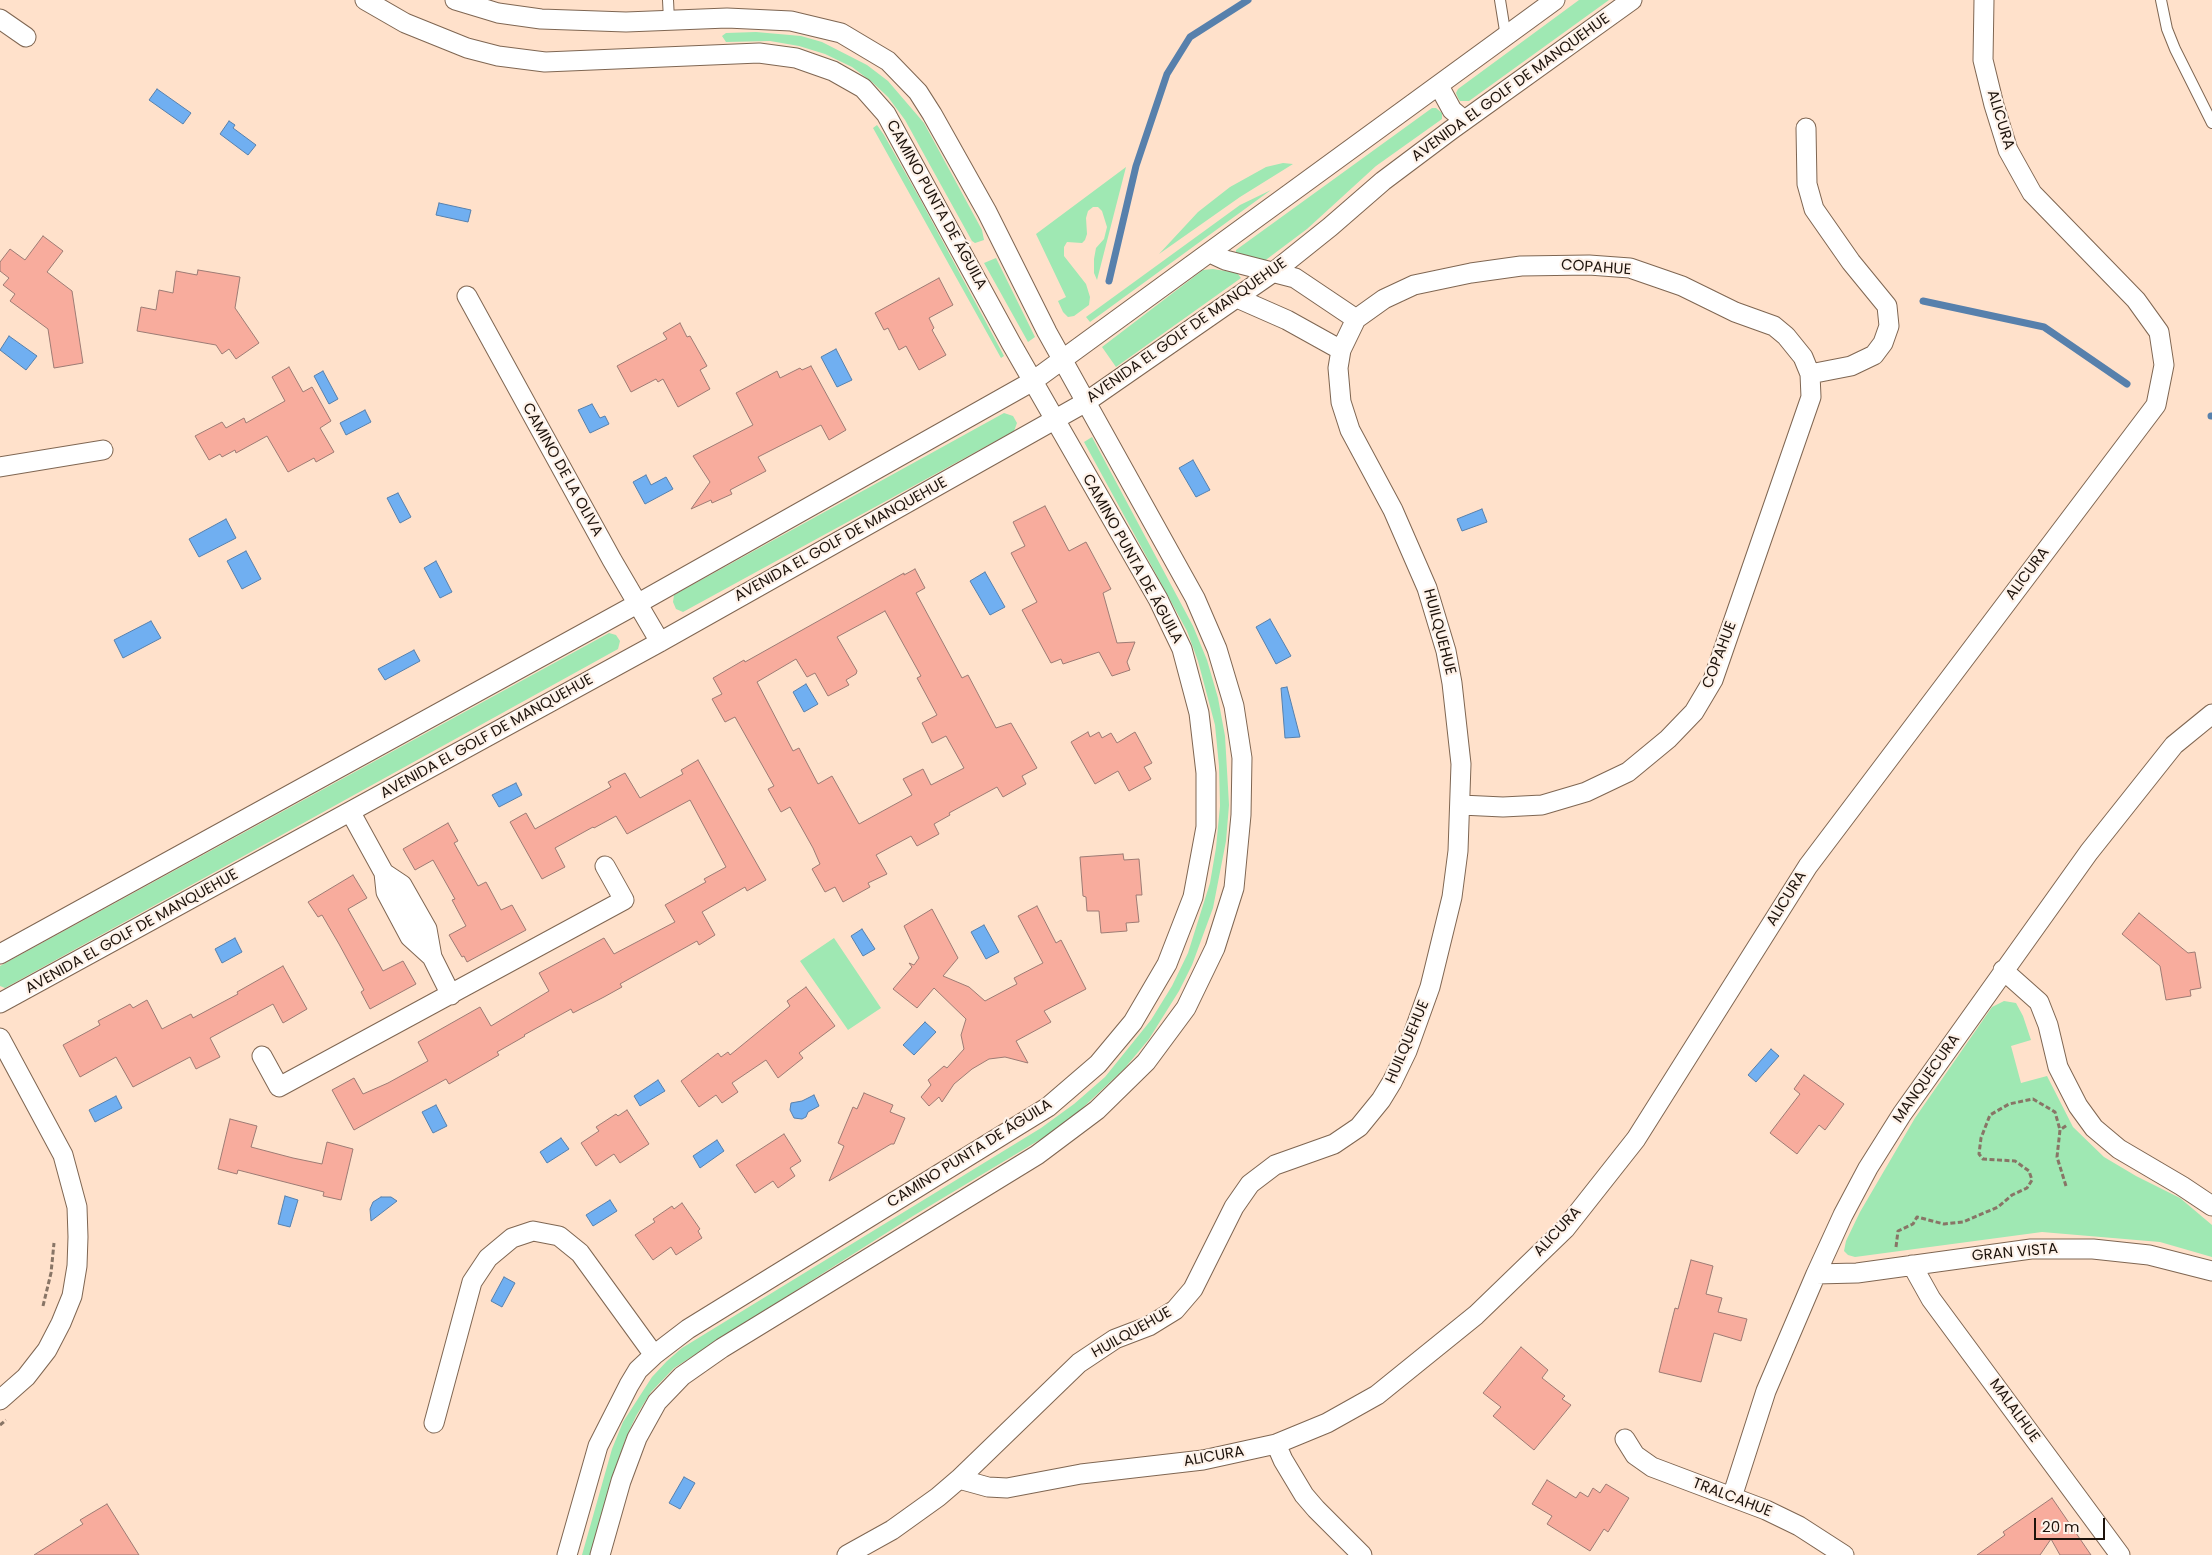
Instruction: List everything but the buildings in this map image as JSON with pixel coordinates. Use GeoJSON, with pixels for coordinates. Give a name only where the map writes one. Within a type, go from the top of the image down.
{"type":"FeatureCollection","features":[{"type":"Feature","properties":{"kind":"street","name":"CAMINO PUNTA DE ÁGUILA"},"geometry":{"type":"LineString","coordinates":[[365,0],[405,23],[466,48],[498,56],[545,62],[759,53],[796,58],[833,71],[862,88],[886,114],[1033,381],[1158,599],[1182,649],[1199,713],[1206,773],[1206,827],[1192,897],[1167,964],[1133,1022],[1098,1064],[1048,1107],[688,1330],[654,1355],[634,1377],[598,1446],[567,1555]]}},
{"type":"Feature","properties":{"kind":"street"},"geometry":{"type":"LineString","coordinates":[[455,0],[498,13],[541,19],[626,22],[727,18],[791,20],[841,33],[888,61],[918,92],[932,114],[987,212],[1063,361],[1195,598],[1217,649],[1234,706],[1242,758],[1242,816],[1234,888],[1215,948],[1186,1008],[1146,1062],[1097,1110],[1037,1155],[722,1348],[682,1376],[657,1402],[637,1438],[621,1481],[600,1555]]}},
{"type":"Feature","properties":{"kind":"street"},"geometry":{"type":"LineString","coordinates":[[0,954],[637,604],[1033,381],[1063,361],[1555,0]]}},
{"type":"Feature","properties":{"kind":"street","name":"AVENIDA EL GOLF DE MANQUEHUE"},"geometry":{"type":"LineString","coordinates":[[0,1003],[660,642],[1086,402],[1274,271],[1330,227],[1383,181],[1464,120],[1632,0]]}},
{"type":"Feature","properties":{"kind":"street","name":"ALICURA"},"geometry":{"type":"LineString","coordinates":[[959,1479],[988,1488],[1007,1488],[1081,1474],[1202,1460],[1276,1444],[1327,1423],[1377,1395],[1476,1315],[1565,1229],[1636,1139],[1808,866],[2156,405],[2164,365],[2159,332],[2136,300],[2032,193],[2008,150],[1983,60],[1984,0]]}},
{"type":"Feature","properties":{"kind":"street"},"geometry":{"type":"LineString","coordinates":[[0,19],[26,37]]}},
{"type":"Feature","properties":{"kind":"street"},"geometry":{"type":"LineString","coordinates":[[1439,86],[1452,110],[1464,120]]}},
{"type":"Feature","properties":{"kind":"street"},"geometry":{"type":"LineString","coordinates":[[1806,128],[1807,184],[1814,209],[1846,255],[1888,306],[1889,326],[1884,343],[1874,355],[1851,366],[1810,374]]}},
{"type":"Feature","properties":{"kind":"street"},"geometry":{"type":"LineString","coordinates":[[1210,253],[1225,260],[1274,271],[1295,278],[1356,319]]}},
{"type":"Feature","properties":{"kind":"street","name":"COPAHUE"},"geometry":{"type":"LineString","coordinates":[[1356,319],[1384,299],[1414,285],[1471,273],[1521,266],[1589,265],[1630,268],[1682,286],[1735,312],[1774,326],[1786,336],[1803,357],[1810,374],[1811,397],[1803,424],[1713,680],[1694,712],[1668,739],[1628,772],[1586,792],[1542,804],[1503,807],[1461,805]]}},
{"type":"Feature","properties":{"kind":"street","name":"CAMINO DE LA OLIVA"},"geometry":{"type":"LineString","coordinates":[[467,296],[637,604],[660,642]]}},
{"type":"Feature","properties":{"kind":"street"},"geometry":{"type":"LineString","coordinates":[[1237,298],[1287,320],[1341,350]]}},
{"type":"Feature","properties":{"kind":"street","name":"HUILQUEHUE"},"geometry":{"type":"LineString","coordinates":[[847,1555],[916,1514],[959,1479],[1079,1363],[1115,1339],[1162,1319],[1185,1300],[1200,1276],[1241,1195],[1261,1174],[1275,1165],[1334,1144],[1359,1127],[1377,1106],[1400,1067],[1430,987],[1452,897],[1461,805],[1458,723],[1444,643],[1427,588],[1412,548],[1345,417],[1338,387],[1338,368],[1341,350],[1356,319]]}},
{"type":"Feature","properties":{"kind":"street"},"geometry":{"type":"LineString","coordinates":[[0,467],[103,450]]}},
{"type":"Feature","properties":{"kind":"street","name":"MANQUECURA"},"geometry":{"type":"LineString","coordinates":[[1732,1497],[1766,1391],[1843,1215],[1873,1161],[1902,1114],[2089,852],[2174,744],[2212,714]]}},
{"type":"Feature","properties":{"kind":"street"},"geometry":{"type":"LineString","coordinates":[[351,812],[384,873],[402,885],[427,928],[432,957],[451,995]]}},
{"type":"Feature","properties":{"kind":"street"},"geometry":{"type":"LineString","coordinates":[[262,1056],[279,1087],[624,900],[605,866]]}},
{"type":"Feature","properties":{"kind":"street"},"geometry":{"type":"LineString","coordinates":[[2003,970],[2039,1002],[2048,1024],[2058,1067],[2094,1128],[2119,1149],[2212,1206]]}},
{"type":"Feature","properties":{"kind":"street"},"geometry":{"type":"LineString","coordinates":[[0,1038],[63,1155],[77,1207],[78,1237],[77,1266],[72,1296],[61,1323],[47,1350],[26,1377],[0,1400]]}},
{"type":"Feature","properties":{"kind":"street"},"geometry":{"type":"LineString","coordinates":[[434,1423],[472,1282],[488,1258],[512,1238],[533,1231],[559,1236],[580,1253],[654,1355]]}},
{"type":"Feature","properties":{"kind":"street","name":"GRAN VISTA"},"geometry":{"type":"LineString","coordinates":[[1816,1274],[1857,1273],[2031,1249],[2093,1249],[2149,1255],[2212,1271]]}},
{"type":"Feature","properties":{"kind":"street","name":"MALALHUE"},"geometry":{"type":"LineString","coordinates":[[1904,1266],[1931,1299],[2120,1555]]}},
{"type":"Feature","properties":{"kind":"street","name":"TRALCAHUE"},"geometry":{"type":"LineString","coordinates":[[1625,1439],[1634,1455],[1652,1467],[1732,1497],[1799,1526],[1844,1555]]}},
{"type":"Feature","properties":{"kind":"street"},"geometry":{"type":"LineString","coordinates":[[1276,1444],[1283,1460],[1304,1495],[1362,1555]]}},
{"type":"Feature","properties":{"kind":"lane"},"geometry":{"type":"LineString","coordinates":[[668,0],[669,20]]}},
{"type":"Feature","properties":{"kind":"lane"},"geometry":{"type":"LineString","coordinates":[[1500,0],[1506,37]]}},
{"type":"Feature","properties":{"kind":"lane"},"geometry":{"type":"LineString","coordinates":[[2161,0],[2170,36],[2212,123]]}},
{"type":"Feature","properties":{"kind":"path"},"geometry":{"type":"LineString","coordinates":[[1904,1266],[1898,1231],[1913,1224],[1917,1217],[1944,1224],[1963,1222],[1998,1207],[2012,1195],[2027,1188],[2032,1180],[2028,1171],[2015,1160],[1983,1159],[1978,1154],[1981,1138],[1990,1115],[2009,1104],[2033,1099],[2055,1112],[2060,1130],[2057,1158],[2066,1186]]}},
{"type":"Feature","properties":{"kind":"path"},"geometry":{"type":"LineString","coordinates":[[2060,1130],[2085,1115]]}},
{"type":"Feature","properties":{"kind":"path"},"geometry":{"type":"LineString","coordinates":[[42,1310],[51,1273],[55,1241]]}},
{"type":"Feature","properties":{"kind":"green space"},"geometry":{"type":"Polygon","coordinates":[[[1579,0],[1609,0],[1469,101],[1460,101],[1456,93],[1458,89],[1579,0]]]}},
{"type":"Feature","properties":{"kind":"green space"},"geometry":{"type":"Polygon","coordinates":[[[756,32],[801,36],[822,42],[867,65],[888,81],[924,123],[982,230],[984,240],[975,243],[972,241],[905,120],[888,97],[872,82],[852,67],[825,54],[799,46],[770,41],[726,42],[722,36],[726,33],[756,32]]]}},
{"type":"Feature","properties":{"kind":"green space"},"geometry":{"type":"Polygon","coordinates":[[[1432,108],[1436,108],[1442,113],[1442,119],[1376,166],[1307,229],[1263,262],[1236,254],[1236,250],[1432,108]]]}},
{"type":"Feature","properties":{"kind":"green space"},"geometry":{"type":"Polygon","coordinates":[[[877,125],[920,199],[1004,356],[1001,358],[873,128],[877,125]]]}},
{"type":"Feature","properties":{"kind":"green space"},"geometry":{"type":"Polygon","coordinates":[[[1283,163],[1293,164],[1240,197],[1159,254],[1198,212],[1230,187],[1266,167],[1283,163]]]}},
{"type":"Feature","properties":{"kind":"green space"},"geometry":{"type":"Polygon","coordinates":[[[1126,167],[1097,280],[1094,273],[1096,248],[1104,239],[1107,227],[1102,211],[1098,207],[1093,207],[1088,211],[1085,240],[1082,243],[1067,242],[1064,247],[1064,256],[1086,284],[1090,297],[1089,305],[1074,316],[1068,317],[1063,312],[1058,301],[1066,297],[1036,234],[1126,167]]]}},
{"type":"Feature","properties":{"kind":"green space"},"geometry":{"type":"Polygon","coordinates":[[[1271,190],[1090,322],[1086,317],[1240,205],[1271,190]]]}},
{"type":"Feature","properties":{"kind":"green space"},"geometry":{"type":"Polygon","coordinates":[[[996,258],[1035,337],[1028,342],[984,263],[996,258]]]}},
{"type":"Feature","properties":{"kind":"green space"},"geometry":{"type":"Polygon","coordinates":[[[1213,269],[1237,273],[1241,278],[1116,367],[1102,347],[1203,270],[1213,269]]]}},
{"type":"Feature","properties":{"kind":"green space"},"geometry":{"type":"Polygon","coordinates":[[[1004,413],[1013,416],[1017,423],[1014,431],[683,612],[676,609],[673,602],[674,595],[1004,413]]]}},
{"type":"Feature","properties":{"kind":"green space"},"geometry":{"type":"Polygon","coordinates":[[[1092,437],[1193,626],[1207,660],[1218,698],[1225,736],[1229,805],[1226,841],[1213,908],[1192,965],[1179,991],[1149,1039],[1124,1069],[1075,1115],[1051,1133],[913,1216],[674,1368],[651,1392],[636,1416],[625,1440],[590,1555],[582,1555],[612,1449],[623,1422],[652,1377],[667,1361],[682,1348],[1041,1128],[1074,1104],[1105,1077],[1151,1020],[1172,986],[1188,953],[1210,883],[1216,848],[1220,806],[1215,725],[1198,661],[1187,631],[1084,442],[1092,437]]]}},
{"type":"Feature","properties":{"kind":"green space"},"geometry":{"type":"Polygon","coordinates":[[[609,633],[616,635],[620,641],[618,649],[5,988],[0,986],[0,966],[609,633]]]}},
{"type":"Feature","properties":{"kind":"green space"},"geometry":{"type":"Polygon","coordinates":[[[834,938],[881,1008],[848,1030],[800,961],[834,938]]]}},
{"type":"Feature","properties":{"kind":"green space"},"geometry":{"type":"Polygon","coordinates":[[[2004,1001],[2016,1003],[2023,1016],[2031,1040],[2011,1046],[2021,1083],[2047,1076],[2073,1127],[2104,1157],[2136,1176],[2180,1198],[2212,1225],[2212,1257],[2160,1242],[2042,1232],[1855,1257],[1848,1255],[1844,1251],[1846,1241],[1860,1212],[1915,1118],[1992,1007],[2004,1001]]]}},
{"type":"Feature","properties":{"kind":"water"},"geometry":{"type":"Polygon","coordinates":[[[157,89],[191,113],[183,124],[149,100],[157,89]]]}},
{"type":"Feature","properties":{"kind":"water"},"geometry":{"type":"Polygon","coordinates":[[[229,121],[235,125],[233,128],[256,145],[248,155],[220,134],[229,121]]]}},
{"type":"Feature","properties":{"kind":"water"},"geometry":{"type":"Polygon","coordinates":[[[439,203],[471,210],[468,222],[436,215],[439,203]]]}},
{"type":"Feature","properties":{"kind":"water"},"geometry":{"type":"Polygon","coordinates":[[[9,336],[37,356],[26,370],[0,350],[9,336]]]}},
{"type":"Feature","properties":{"kind":"water"},"geometry":{"type":"Polygon","coordinates":[[[836,349],[852,380],[837,387],[821,357],[836,349]]]}},
{"type":"Feature","properties":{"kind":"water"},"geometry":{"type":"Polygon","coordinates":[[[323,371],[338,399],[329,404],[314,376],[323,371]]]}},
{"type":"Feature","properties":{"kind":"water"},"geometry":{"type":"Polygon","coordinates":[[[592,404],[600,418],[605,416],[609,424],[590,433],[578,410],[592,404]]]}},
{"type":"Feature","properties":{"kind":"water"},"geometry":{"type":"Polygon","coordinates":[[[365,410],[371,422],[346,435],[340,423],[365,410]]]}},
{"type":"Feature","properties":{"kind":"water"},"geometry":{"type":"Polygon","coordinates":[[[1193,460],[1210,490],[1196,497],[1179,468],[1193,460]]]}},
{"type":"Feature","properties":{"kind":"water"},"geometry":{"type":"Polygon","coordinates":[[[646,475],[651,485],[666,477],[673,489],[645,504],[633,482],[646,475]]]}},
{"type":"Feature","properties":{"kind":"water"},"geometry":{"type":"Polygon","coordinates":[[[398,493],[411,517],[400,523],[387,498],[398,493]]]}},
{"type":"Feature","properties":{"kind":"water"},"geometry":{"type":"Polygon","coordinates":[[[1482,509],[1487,522],[1462,531],[1457,519],[1482,509]]]}},
{"type":"Feature","properties":{"kind":"water"},"geometry":{"type":"Polygon","coordinates":[[[226,519],[236,538],[199,557],[189,539],[226,519]]]}},
{"type":"Feature","properties":{"kind":"water"},"geometry":{"type":"Polygon","coordinates":[[[246,551],[261,579],[242,589],[227,561],[246,551]]]}},
{"type":"Feature","properties":{"kind":"water"},"geometry":{"type":"Polygon","coordinates":[[[436,561],[452,592],[440,598],[424,568],[436,561]]]}},
{"type":"Feature","properties":{"kind":"water"},"geometry":{"type":"Polygon","coordinates":[[[985,572],[1005,607],[990,615],[970,581],[985,572]]]}},
{"type":"Feature","properties":{"kind":"water"},"geometry":{"type":"Polygon","coordinates":[[[1270,619],[1291,656],[1276,664],[1256,627],[1270,619]]]}},
{"type":"Feature","properties":{"kind":"water"},"geometry":{"type":"Polygon","coordinates":[[[151,621],[161,638],[123,658],[114,640],[151,621]]]}},
{"type":"Feature","properties":{"kind":"water"},"geometry":{"type":"Polygon","coordinates":[[[414,650],[420,661],[385,680],[378,669],[414,650]]]}},
{"type":"Feature","properties":{"kind":"water"},"geometry":{"type":"Polygon","coordinates":[[[806,684],[818,704],[804,712],[793,692],[806,684]]]}},
{"type":"Feature","properties":{"kind":"water"},"geometry":{"type":"Polygon","coordinates":[[[1287,687],[1300,737],[1285,738],[1281,688],[1287,687]]]}},
{"type":"Feature","properties":{"kind":"water"},"geometry":{"type":"Polygon","coordinates":[[[516,783],[522,795],[499,807],[492,795],[516,783]]]}},
{"type":"Feature","properties":{"kind":"water"},"geometry":{"type":"Polygon","coordinates":[[[984,925],[999,952],[986,959],[971,932],[984,925]]]}},
{"type":"Feature","properties":{"kind":"water"},"geometry":{"type":"Polygon","coordinates":[[[862,929],[875,949],[863,956],[851,936],[862,929]]]}},
{"type":"Feature","properties":{"kind":"water"},"geometry":{"type":"Polygon","coordinates":[[[235,938],[242,952],[222,963],[215,949],[235,938]]]}},
{"type":"Feature","properties":{"kind":"water"},"geometry":{"type":"Polygon","coordinates":[[[925,1022],[936,1032],[914,1055],[903,1045],[925,1022]]]}},
{"type":"Feature","properties":{"kind":"water"},"geometry":{"type":"Polygon","coordinates":[[[1771,1049],[1779,1056],[1756,1082],[1748,1075],[1771,1049]]]}},
{"type":"Feature","properties":{"kind":"water"},"geometry":{"type":"Polygon","coordinates":[[[658,1080],[665,1091],[640,1106],[634,1096],[658,1080]]]}},
{"type":"Feature","properties":{"kind":"water"},"geometry":{"type":"Polygon","coordinates":[[[814,1095],[819,1106],[808,1112],[806,1117],[802,1119],[794,1118],[790,1110],[791,1103],[802,1101],[814,1095]]]}},
{"type":"Feature","properties":{"kind":"water"},"geometry":{"type":"Polygon","coordinates":[[[116,1096],[122,1108],[95,1122],[89,1110],[116,1096]]]}},
{"type":"Feature","properties":{"kind":"water"},"geometry":{"type":"Polygon","coordinates":[[[436,1105],[447,1126],[433,1133],[422,1112],[436,1105]]]}},
{"type":"Feature","properties":{"kind":"water"},"geometry":{"type":"Polygon","coordinates":[[[561,1138],[569,1149],[547,1163],[540,1152],[561,1138]]]}},
{"type":"Feature","properties":{"kind":"water"},"geometry":{"type":"Polygon","coordinates":[[[717,1140],[724,1151],[700,1168],[693,1156],[717,1140]]]}},
{"type":"Feature","properties":{"kind":"water"},"geometry":{"type":"Polygon","coordinates":[[[285,1196],[298,1200],[290,1227],[278,1224],[285,1196]]]}},
{"type":"Feature","properties":{"kind":"water"},"geometry":{"type":"Polygon","coordinates":[[[381,1197],[391,1197],[397,1201],[371,1221],[370,1209],[373,1202],[381,1197]]]}},
{"type":"Feature","properties":{"kind":"water"},"geometry":{"type":"Polygon","coordinates":[[[610,1200],[617,1211],[593,1226],[586,1215],[610,1200]]]}},
{"type":"Feature","properties":{"kind":"water"},"geometry":{"type":"Polygon","coordinates":[[[504,1277],[515,1283],[502,1307],[491,1301],[504,1277]]]}},
{"type":"Feature","properties":{"kind":"water"},"geometry":{"type":"Polygon","coordinates":[[[684,1477],[695,1483],[680,1509],[669,1503],[684,1477]]]}},
{"type":"Feature","properties":{"kind":"waterway"},"geometry":{"type":"LineString","coordinates":[[1109,281],[1136,166],[1167,74],[1190,37],[1248,0]]}},
{"type":"Feature","properties":{"kind":"waterway"},"geometry":{"type":"LineString","coordinates":[[1923,301],[2044,327],[2127,384]]}}]}
